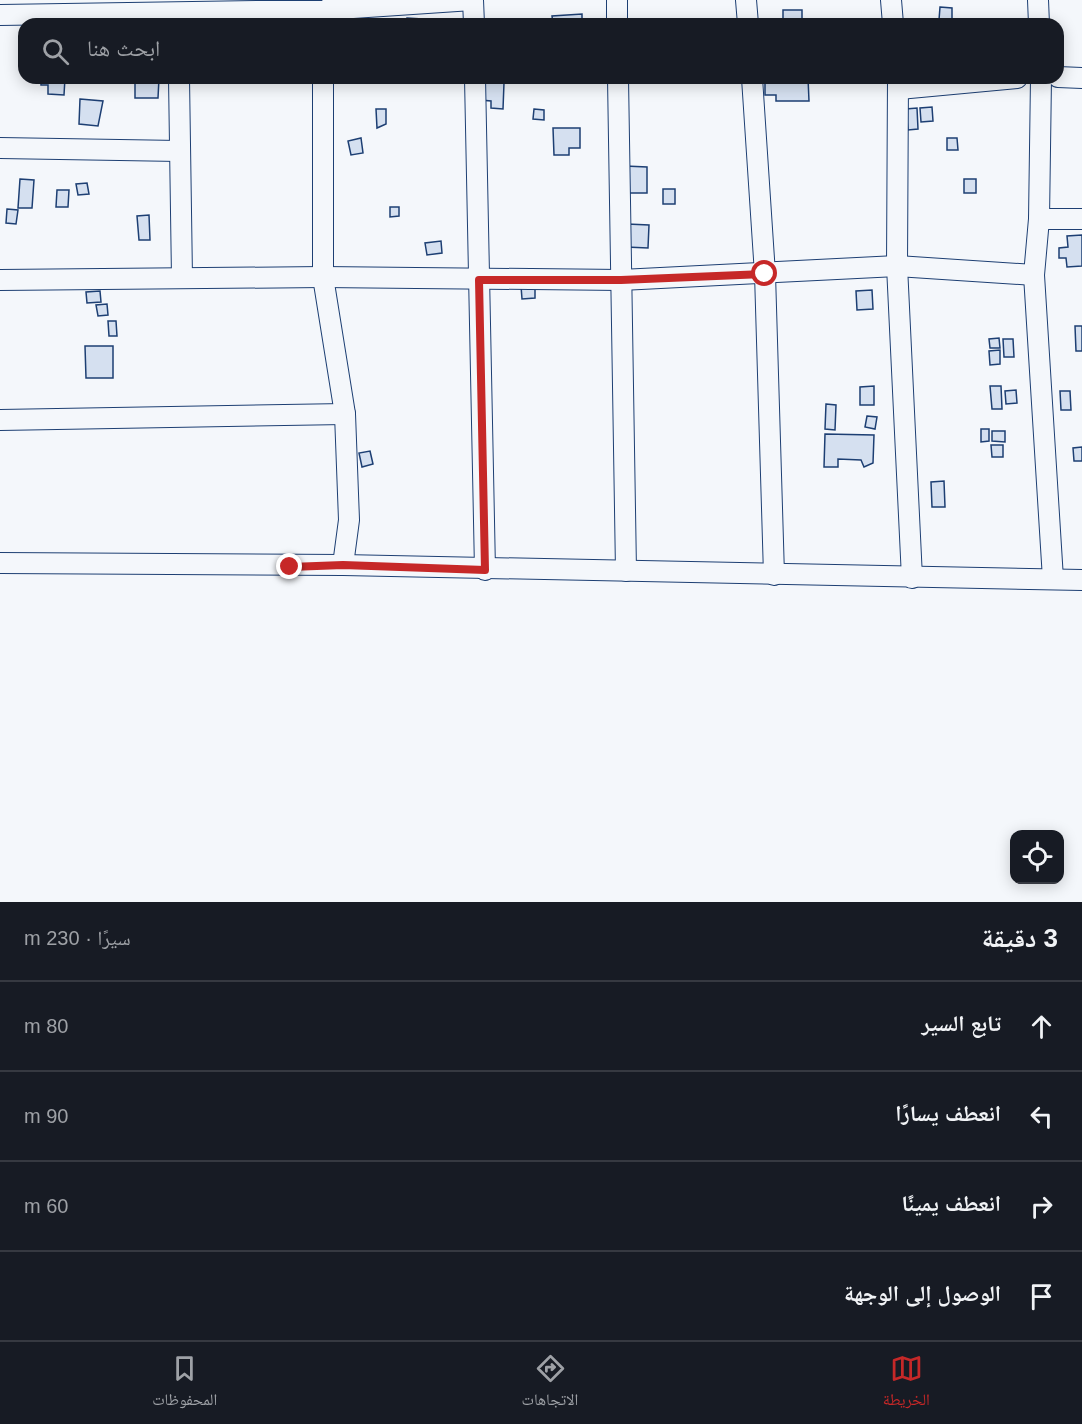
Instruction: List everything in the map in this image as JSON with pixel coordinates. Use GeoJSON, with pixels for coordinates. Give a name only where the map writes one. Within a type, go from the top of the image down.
{"type":"FeatureCollection","features":[{"type":"Feature","properties":{"kind":"street"},"geometry":{"type":"LineString","coordinates":[[0,15],[29,8],[179,12],[324,11],[473,0],[474,18]]}},
{"type":"Feature","properties":{"kind":"street"},"geometry":{"type":"LineString","coordinates":[[617,0],[617,18]]}},
{"type":"Feature","properties":{"kind":"street"},"geometry":{"type":"LineString","coordinates":[[746,0],[748,18]]}},
{"type":"Feature","properties":{"kind":"street"},"geometry":{"type":"LineString","coordinates":[[891,0],[892,18]]}},
{"type":"Feature","properties":{"kind":"street"},"geometry":{"type":"LineString","coordinates":[[1038,0],[1039,18]]}},
{"type":"Feature","properties":{"kind":"street"},"geometry":{"type":"LineString","coordinates":[[1064,77],[1082,78]]}},
{"type":"Feature","properties":{"kind":"street"},"geometry":{"type":"LineString","coordinates":[[179,84],[182,278]]}},
{"type":"Feature","properties":{"kind":"street"},"geometry":{"type":"LineString","coordinates":[[323,84],[323,277],[345,414],[349,520],[343,565]]}},
{"type":"Feature","properties":{"kind":"street"},"geometry":{"type":"LineString","coordinates":[[475,84],[485,570]]}},
{"type":"Feature","properties":{"kind":"street"},"geometry":{"type":"LineString","coordinates":[[618,84],[626,572]]}},
{"type":"Feature","properties":{"kind":"street"},"geometry":{"type":"LineString","coordinates":[[752,84],[765,274],[774,575]]}},
{"type":"Feature","properties":{"kind":"street"},"geometry":{"type":"LineString","coordinates":[[898,84],[897,266],[912,578]]}},
{"type":"Feature","properties":{"kind":"street"},"geometry":{"type":"LineString","coordinates":[[1041,84],[1039,219],[1034,275],[1053,579]]}},
{"type":"Feature","properties":{"kind":"street"},"geometry":{"type":"LineString","coordinates":[[0,148],[179,151]]}},
{"type":"Feature","properties":{"kind":"street"},"geometry":{"type":"LineString","coordinates":[[1039,219],[1082,219]]}},
{"type":"Feature","properties":{"kind":"street"},"geometry":{"type":"LineString","coordinates":[[0,280],[323,277],[621,280],[897,266],[1034,275]]}},
{"type":"Feature","properties":{"kind":"street"},"geometry":{"type":"LineString","coordinates":[[0,420],[345,414]]}},
{"type":"Feature","properties":{"kind":"street"},"geometry":{"type":"LineString","coordinates":[[0,563],[343,565],[485,570],[1082,580]]}},
{"type":"Feature","properties":{"kind":"building"},"geometry":{"type":"Polygon","coordinates":[[[940,7],[952,8],[952,18],[939,18],[940,7]]]}},
{"type":"Feature","properties":{"kind":"building"},"geometry":{"type":"Polygon","coordinates":[[[783,10],[802,10],[802,18],[783,18],[783,10]]]}},
{"type":"Feature","properties":{"kind":"building"},"geometry":{"type":"Polygon","coordinates":[[[582,14],[582,18],[552,18],[552,16],[582,14]]]}},
{"type":"Feature","properties":{"kind":"building"},"geometry":{"type":"Polygon","coordinates":[[[65,84],[64,95],[48,94],[48,85],[41,85],[65,84]]]}},
{"type":"Feature","properties":{"kind":"building"},"geometry":{"type":"Polygon","coordinates":[[[135,84],[159,84],[158,98],[135,98],[135,84]]]}},
{"type":"Feature","properties":{"kind":"building"},"geometry":{"type":"Polygon","coordinates":[[[481,84],[504,84],[503,109],[491,108],[491,101],[480,100],[481,84]]]}},
{"type":"Feature","properties":{"kind":"building"},"geometry":{"type":"Polygon","coordinates":[[[765,84],[808,84],[809,101],[776,101],[776,95],[765,95],[765,84]]]}},
{"type":"Feature","properties":{"kind":"building"},"geometry":{"type":"Polygon","coordinates":[[[80,99],[103,101],[98,126],[79,124],[80,99]]]}},
{"type":"Feature","properties":{"kind":"building"},"geometry":{"type":"Polygon","coordinates":[[[932,107],[933,121],[921,122],[920,108],[932,107]]]}},
{"type":"Feature","properties":{"kind":"building"},"geometry":{"type":"Polygon","coordinates":[[[917,108],[918,129],[908,130],[906,109],[917,108]]]}},
{"type":"Feature","properties":{"kind":"building"},"geometry":{"type":"Polygon","coordinates":[[[376,109],[386,109],[386,124],[377,128],[376,109]]]}},
{"type":"Feature","properties":{"kind":"building"},"geometry":{"type":"Polygon","coordinates":[[[534,109],[544,110],[544,120],[533,119],[534,109]]]}},
{"type":"Feature","properties":{"kind":"building"},"geometry":{"type":"Polygon","coordinates":[[[553,128],[580,128],[580,148],[569,148],[569,155],[554,155],[553,128]]]}},
{"type":"Feature","properties":{"kind":"building"},"geometry":{"type":"Polygon","coordinates":[[[361,138],[363,153],[351,155],[348,141],[361,138]]]}},
{"type":"Feature","properties":{"kind":"building"},"geometry":{"type":"Polygon","coordinates":[[[947,138],[957,138],[958,150],[947,150],[947,138]]]}},
{"type":"Feature","properties":{"kind":"building"},"geometry":{"type":"Polygon","coordinates":[[[625,166],[647,167],[647,193],[624,193],[625,166]]]}},
{"type":"Feature","properties":{"kind":"building"},"geometry":{"type":"Polygon","coordinates":[[[20,179],[34,180],[32,208],[18,208],[20,179]]]}},
{"type":"Feature","properties":{"kind":"building"},"geometry":{"type":"Polygon","coordinates":[[[964,179],[976,179],[976,193],[964,193],[964,179]]]}},
{"type":"Feature","properties":{"kind":"building"},"geometry":{"type":"Polygon","coordinates":[[[87,183],[89,194],[78,195],[76,184],[87,183]]]}},
{"type":"Feature","properties":{"kind":"building"},"geometry":{"type":"Polygon","coordinates":[[[663,189],[675,189],[675,204],[663,204],[663,189]]]}},
{"type":"Feature","properties":{"kind":"building"},"geometry":{"type":"Polygon","coordinates":[[[57,190],[69,190],[68,207],[56,207],[57,190]]]}},
{"type":"Feature","properties":{"kind":"building"},"geometry":{"type":"Polygon","coordinates":[[[390,207],[399,207],[399,216],[390,217],[390,207]]]}},
{"type":"Feature","properties":{"kind":"building"},"geometry":{"type":"Polygon","coordinates":[[[7,209],[18,210],[16,224],[6,223],[7,209]]]}},
{"type":"Feature","properties":{"kind":"building"},"geometry":{"type":"Polygon","coordinates":[[[149,215],[150,240],[139,240],[137,216],[149,215]]]}},
{"type":"Feature","properties":{"kind":"building"},"geometry":{"type":"Polygon","coordinates":[[[627,224],[649,225],[648,248],[626,247],[627,224]]]}},
{"type":"Feature","properties":{"kind":"building"},"geometry":{"type":"Polygon","coordinates":[[[1082,235],[1082,266],[1067,267],[1066,258],[1059,258],[1059,248],[1068,247],[1067,236],[1082,235]]]}},
{"type":"Feature","properties":{"kind":"building"},"geometry":{"type":"Polygon","coordinates":[[[441,241],[442,253],[427,255],[425,243],[441,241]]]}},
{"type":"Feature","properties":{"kind":"building"},"geometry":{"type":"Polygon","coordinates":[[[535,285],[535,298],[522,299],[521,286],[535,285]]]}},
{"type":"Feature","properties":{"kind":"building"},"geometry":{"type":"Polygon","coordinates":[[[872,290],[873,309],[857,310],[856,291],[872,290]]]}},
{"type":"Feature","properties":{"kind":"building"},"geometry":{"type":"Polygon","coordinates":[[[100,291],[101,302],[87,303],[86,292],[100,291]]]}},
{"type":"Feature","properties":{"kind":"building"},"geometry":{"type":"Polygon","coordinates":[[[107,304],[108,315],[98,316],[96,305],[107,304]]]}},
{"type":"Feature","properties":{"kind":"building"},"geometry":{"type":"Polygon","coordinates":[[[108,321],[116,321],[117,336],[109,336],[108,321]]]}},
{"type":"Feature","properties":{"kind":"building"},"geometry":{"type":"Polygon","coordinates":[[[1075,326],[1082,326],[1082,351],[1076,351],[1075,326]]]}},
{"type":"Feature","properties":{"kind":"building"},"geometry":{"type":"Polygon","coordinates":[[[999,338],[1000,348],[990,348],[989,339],[999,338]]]}},
{"type":"Feature","properties":{"kind":"building"},"geometry":{"type":"Polygon","coordinates":[[[1003,339],[1013,339],[1014,357],[1004,357],[1003,339]]]}},
{"type":"Feature","properties":{"kind":"building"},"geometry":{"type":"Polygon","coordinates":[[[85,346],[113,346],[113,378],[86,378],[85,346]]]}},
{"type":"Feature","properties":{"kind":"building"},"geometry":{"type":"Polygon","coordinates":[[[1000,350],[1000,364],[990,365],[989,351],[1000,350]]]}},
{"type":"Feature","properties":{"kind":"building"},"geometry":{"type":"Polygon","coordinates":[[[874,386],[874,405],[860,405],[860,387],[874,386]]]}},
{"type":"Feature","properties":{"kind":"building"},"geometry":{"type":"Polygon","coordinates":[[[990,386],[1001,386],[1002,409],[992,409],[990,386]]]}},
{"type":"Feature","properties":{"kind":"building"},"geometry":{"type":"Polygon","coordinates":[[[1016,390],[1017,403],[1006,404],[1005,391],[1016,390]]]}},
{"type":"Feature","properties":{"kind":"building"},"geometry":{"type":"Polygon","coordinates":[[[1060,391],[1070,391],[1071,410],[1061,410],[1060,391]]]}},
{"type":"Feature","properties":{"kind":"building"},"geometry":{"type":"Polygon","coordinates":[[[826,404],[836,405],[835,430],[825,429],[826,404]]]}},
{"type":"Feature","properties":{"kind":"building"},"geometry":{"type":"Polygon","coordinates":[[[867,416],[877,417],[875,429],[865,427],[867,416]]]}},
{"type":"Feature","properties":{"kind":"building"},"geometry":{"type":"Polygon","coordinates":[[[981,429],[989,429],[989,441],[981,442],[981,429]]]}},
{"type":"Feature","properties":{"kind":"building"},"geometry":{"type":"Polygon","coordinates":[[[992,431],[1005,431],[1005,442],[992,441],[992,431]]]}},
{"type":"Feature","properties":{"kind":"building"},"geometry":{"type":"Polygon","coordinates":[[[825,434],[874,435],[873,463],[864,467],[861,460],[838,459],[838,467],[824,467],[825,434]]]}},
{"type":"Feature","properties":{"kind":"building"},"geometry":{"type":"Polygon","coordinates":[[[991,445],[1003,445],[1003,457],[992,457],[991,445]]]}},
{"type":"Feature","properties":{"kind":"building"},"geometry":{"type":"Polygon","coordinates":[[[1082,447],[1082,461],[1074,461],[1073,448],[1082,447]]]}},
{"type":"Feature","properties":{"kind":"building"},"geometry":{"type":"Polygon","coordinates":[[[370,451],[373,464],[362,467],[359,453],[370,451]]]}},
{"type":"Feature","properties":{"kind":"building"},"geometry":{"type":"Polygon","coordinates":[[[944,481],[945,507],[932,507],[931,482],[944,481]]]}},
{"type":"Feature","properties":{"kind":"route"},"geometry":{"type":"LineString","coordinates":[[290,567],[343,565],[485,570],[479,280],[621,280],[765,274]]}}]}
